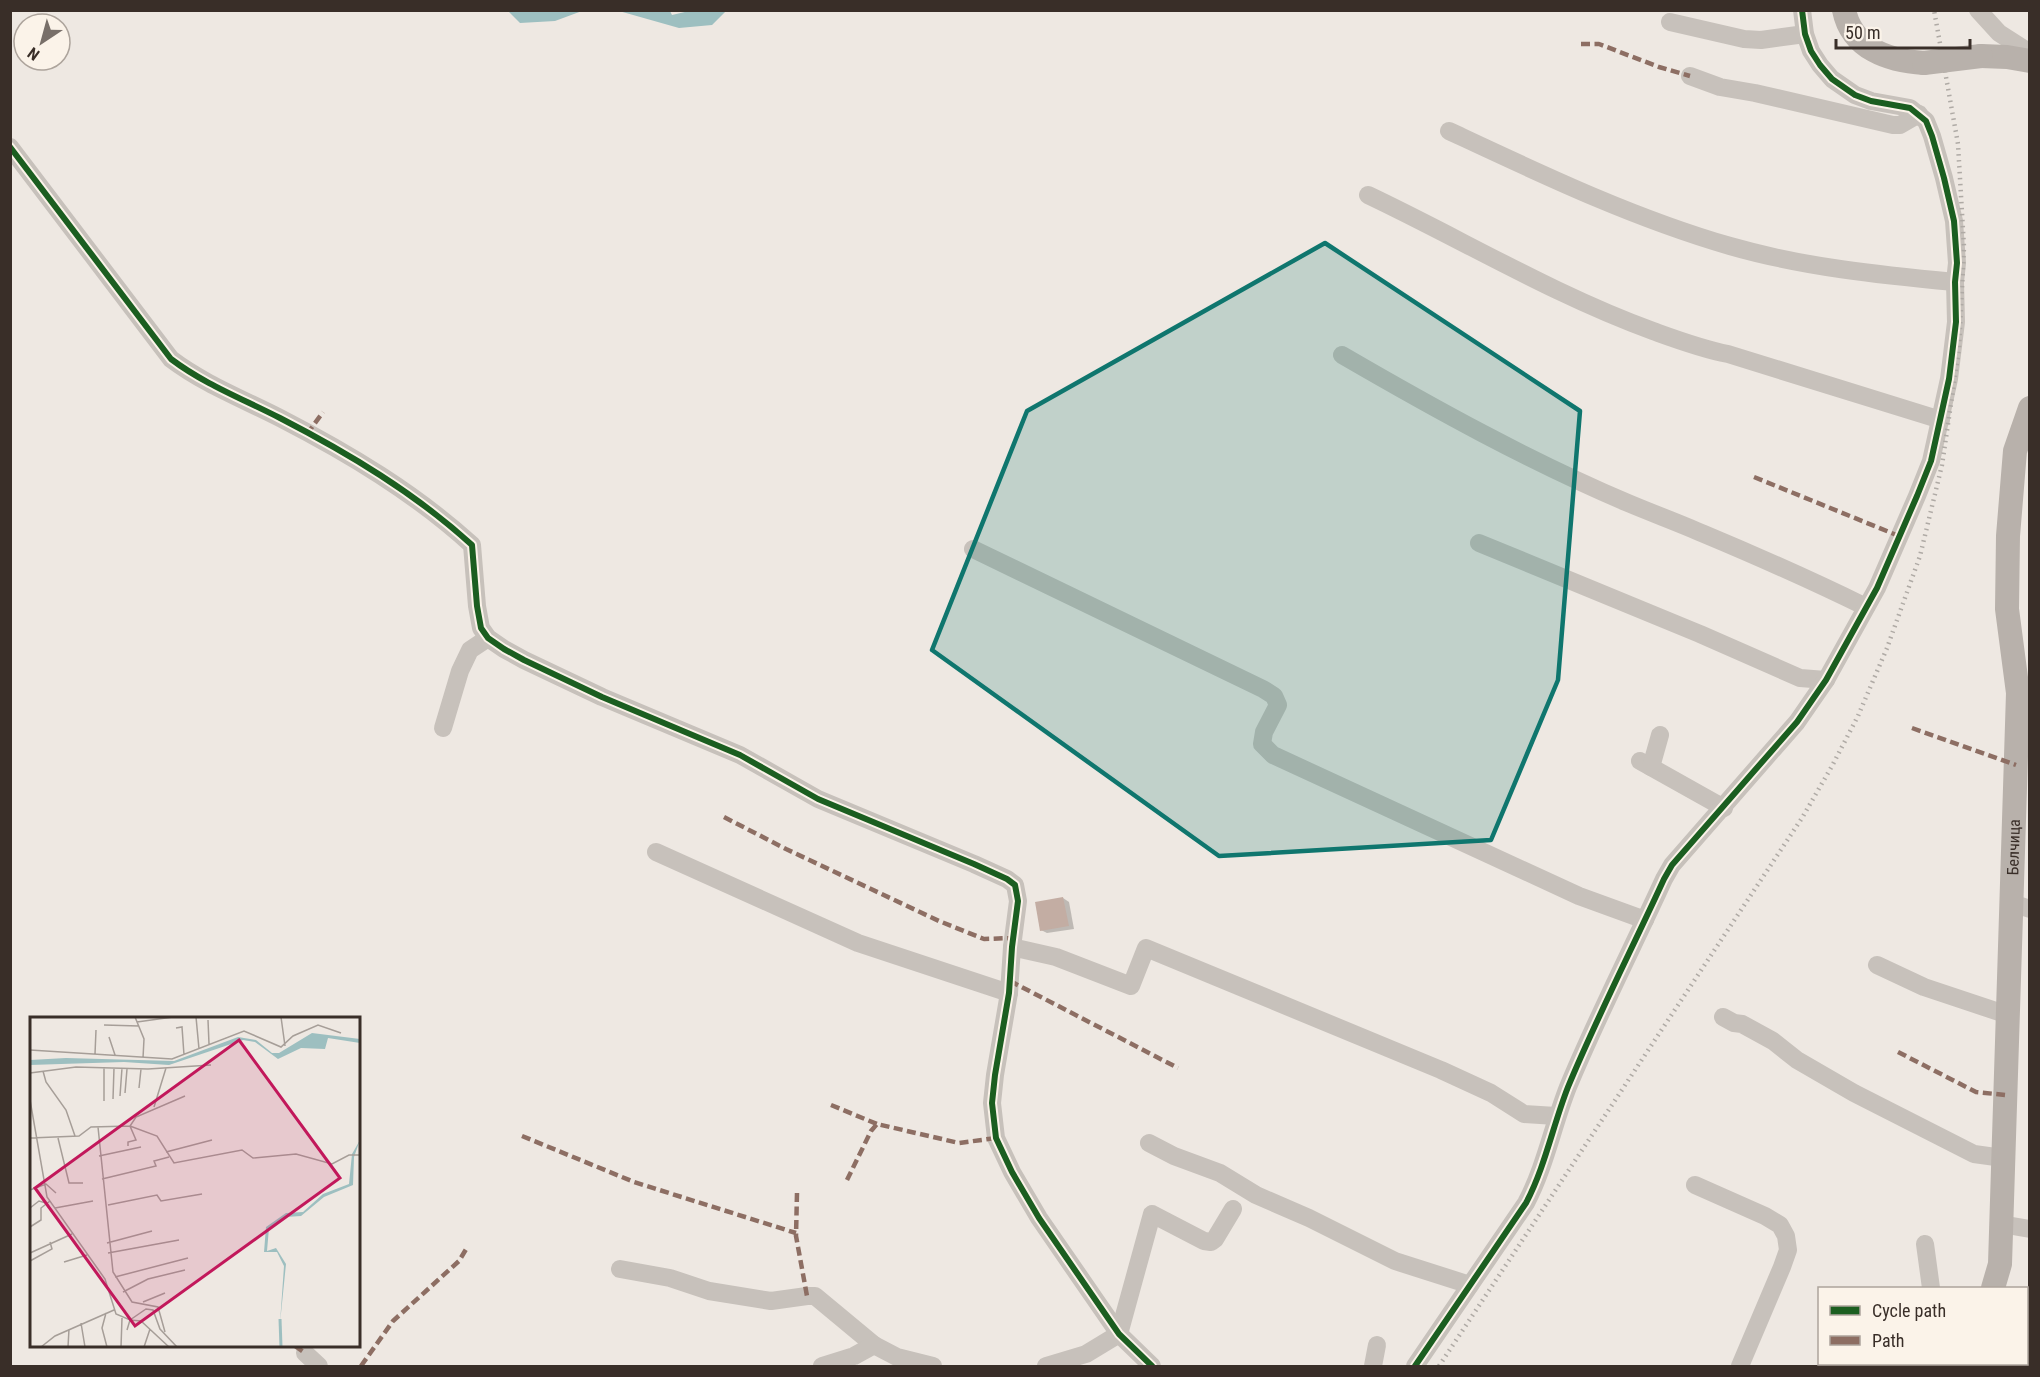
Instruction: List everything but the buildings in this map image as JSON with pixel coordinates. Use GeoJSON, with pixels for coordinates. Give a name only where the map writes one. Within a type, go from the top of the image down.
{"type":"FeatureCollection","features":[{"type":"Feature","properties":{"kind":"main road"},"geometry":{"type":"LineString","coordinates":[[1844,10],[1852,31],[1874,52],[1888,58],[1924,63],[1981,56],[2030,61]]}},
{"type":"Feature","properties":{"kind":"main road","name":"Белчица"},"geometry":{"type":"LineString","coordinates":[[1993,1287],[2000,1264],[2008,1015],[2020,906],[2024,695],[2007,609],[2008,536],[2015,451],[2030,408]]}},
{"type":"Feature","properties":{"kind":"street"},"geometry":{"type":"LineString","coordinates":[[1415,1366],[1535,1187],[1556,1116],[1664,879],[1672,866],[1797,722],[1826,680],[1877,588],[1931,461],[1949,379],[1956,322],[1954,282],[1957,263],[1951,210],[1932,136],[1926,121],[1910,108],[1871,101],[1842,88],[1820,65],[1811,51],[1804,34],[1802,10]]}},
{"type":"Feature","properties":{"kind":"street"},"geometry":{"type":"LineString","coordinates":[[1978,10],[1999,33],[2030,53]]}},
{"type":"Feature","properties":{"kind":"street"},"geometry":{"type":"LineString","coordinates":[[1670,22],[1744,39],[1761,40],[1804,34]]}},
{"type":"Feature","properties":{"kind":"street"},"geometry":{"type":"LineString","coordinates":[[1690,76],[1720,87],[1893,125],[1900,125],[1919,114]]}},
{"type":"Feature","properties":{"kind":"street"},"geometry":{"type":"LineString","coordinates":[[1449,131],[1605,202],[1731,247],[1870,274],[1954,282]]}},
{"type":"Feature","properties":{"kind":"street"},"geometry":{"type":"LineString","coordinates":[[10,147],[155,341],[171,359],[206,383],[281,419],[372,470],[416,500],[472,545],[477,606],[481,628],[488,638],[524,660],[602,697],[741,755],[818,799],[1007,879],[1015,885],[1018,901],[1009,993],[994,1075],[992,1102],[996,1138],[1012,1172],[1039,1218],[1119,1334],[1152,1366]]}},
{"type":"Feature","properties":{"kind":"street"},"geometry":{"type":"LineString","coordinates":[[1368,195],[1440,229],[1486,256],[1613,316],[1705,350],[1728,354],[1941,420]]}},
{"type":"Feature","properties":{"kind":"street"},"geometry":{"type":"LineString","coordinates":[[1342,356],[1435,409],[1563,473],[1628,503],[1814,581],[1866,607]]}},
{"type":"Feature","properties":{"kind":"street"},"geometry":{"type":"LineString","coordinates":[[1479,543],[1800,678],[1826,680]]}},
{"type":"Feature","properties":{"kind":"street"},"geometry":{"type":"LineString","coordinates":[[973,549],[1274,696],[1278,705],[1264,732],[1262,744],[1273,754],[1579,896],[1645,920]]}},
{"type":"Feature","properties":{"kind":"street"},"geometry":{"type":"LineString","coordinates":[[443,728],[460,671],[470,650],[488,638]]}},
{"type":"Feature","properties":{"kind":"street"},"geometry":{"type":"LineString","coordinates":[[1660,735],[1646,764],[1724,808]]}},
{"type":"Feature","properties":{"kind":"street"},"geometry":{"type":"LineString","coordinates":[[656,852],[858,943],[1009,993]]}},
{"type":"Feature","properties":{"kind":"street"},"geometry":{"type":"LineString","coordinates":[[1012,947],[1056,957],[1131,987],[1146,948],[1441,1070],[1491,1094],[1524,1114],[1556,1116]]}},
{"type":"Feature","properties":{"kind":"street"},"geometry":{"type":"LineString","coordinates":[[1877,965],[1924,987],[2008,1015]]}},
{"type":"Feature","properties":{"kind":"street"},"geometry":{"type":"LineString","coordinates":[[1723,1017],[1734,1023],[1742,1024],[1773,1041],[1797,1060],[1854,1093],[1964,1149],[1974,1154],[2003,1158]]}},
{"type":"Feature","properties":{"kind":"street"},"geometry":{"type":"LineString","coordinates":[[1149,1143],[1174,1156],[1220,1173],[1256,1195],[1309,1218],[1395,1261],[1470,1285]]}},
{"type":"Feature","properties":{"kind":"street"},"geometry":{"type":"LineString","coordinates":[[1695,1185],[1765,1216],[1780,1225],[1786,1236],[1788,1250],[1782,1267],[1740,1366]]}},
{"type":"Feature","properties":{"kind":"street"},"geometry":{"type":"LineString","coordinates":[[1046,1366],[1086,1354],[1119,1334],[1152,1214],[1204,1241],[1211,1242],[1233,1209]]}},
{"type":"Feature","properties":{"kind":"street"},"geometry":{"type":"LineString","coordinates":[[2001,1224],[2030,1229]]}},
{"type":"Feature","properties":{"kind":"street"},"geometry":{"type":"LineString","coordinates":[[1925,1244],[1931,1287]]}},
{"type":"Feature","properties":{"kind":"street"},"geometry":{"type":"LineString","coordinates":[[620,1269],[670,1278],[709,1291],[771,1301],[815,1296],[874,1345],[897,1357],[933,1366]]}},
{"type":"Feature","properties":{"kind":"street"},"geometry":{"type":"LineString","coordinates":[[822,1366],[854,1356],[874,1345]]}},
{"type":"Feature","properties":{"kind":"street"},"geometry":{"type":"LineString","coordinates":[[1373,1366],[1377,1345]]}},
{"type":"Feature","properties":{"kind":"street"},"geometry":{"type":"LineString","coordinates":[[305,1353],[319,1366]]}},
{"type":"Feature","properties":{"kind":"highlighted area"},"geometry":{"type":"Polygon","coordinates":[[[1325,243],[1580,411],[1558,680],[1491,840],[1219,856],[932,650],[1027,411],[1325,243]]]}},
{"type":"Feature","properties":{"kind":"water"},"geometry":{"type":"Polygon","coordinates":[[[508,11],[582,11],[555,21],[520,23],[508,11]]]}},
{"type":"Feature","properties":{"kind":"water"},"geometry":{"type":"Polygon","coordinates":[[[619,11],[670,11],[672,15],[689,11],[726,11],[712,25],[679,28],[619,11]]]}},
{"type":"Feature","properties":{"kind":"railway"},"geometry":{"type":"LineString","coordinates":[[1439,1366],[1802,818],[1858,716],[1887,648],[1920,556],[1942,465],[1959,349],[1964,247],[1958,144],[1934,10]]}},
{"type":"Feature","properties":{"kind":"marked path"},"geometry":{"type":"LineString","coordinates":[[1581,44],[1599,44],[1690,76]]}},
{"type":"Feature","properties":{"kind":"marked path"},"geometry":{"type":"LineString","coordinates":[[307,434],[323,412]]}},
{"type":"Feature","properties":{"kind":"marked path"},"geometry":{"type":"LineString","coordinates":[[1754,477],[1899,536]]}},
{"type":"Feature","properties":{"kind":"marked path"},"geometry":{"type":"LineString","coordinates":[[1912,728],[2016,765]]}},
{"type":"Feature","properties":{"kind":"marked path"},"geometry":{"type":"LineString","coordinates":[[724,817],[786,849],[939,921],[984,939],[1013,938]]}},
{"type":"Feature","properties":{"kind":"marked path"},"geometry":{"type":"LineString","coordinates":[[1010,981],[1178,1068]]}},
{"type":"Feature","properties":{"kind":"marked path"},"geometry":{"type":"LineString","coordinates":[[1898,1052],[1976,1092],[2005,1095]]}},
{"type":"Feature","properties":{"kind":"marked path"},"geometry":{"type":"LineString","coordinates":[[831,1105],[877,1124]]}},
{"type":"Feature","properties":{"kind":"marked path"},"geometry":{"type":"LineString","coordinates":[[847,1180],[871,1131],[877,1124],[959,1143],[996,1138]]}},
{"type":"Feature","properties":{"kind":"marked path"},"geometry":{"type":"LineString","coordinates":[[522,1136],[634,1182],[796,1233]]}},
{"type":"Feature","properties":{"kind":"marked path"},"geometry":{"type":"LineString","coordinates":[[797,1193],[796,1236],[807,1296]]}},
{"type":"Feature","properties":{"kind":"marked path"},"geometry":{"type":"LineString","coordinates":[[361,1366],[393,1321],[459,1261],[468,1246]]}},
{"type":"Feature","properties":{"kind":"marked path"},"geometry":{"type":"LineString","coordinates":[[296,1347],[305,1353]]}},
{"type":"Feature","properties":{"kind":"cycle path"},"geometry":{"type":"LineString","coordinates":[[1415,1366],[1526,1203],[1579,1061],[1664,879],[1672,865],[1797,722],[1826,680],[1877,588],[1931,461],[1949,379],[1956,322],[1957,263],[1954,221],[1932,136],[1926,121],[1910,108],[1871,101],[1855,95],[1832,79],[1811,51],[1805,34],[1802,10]]}},
{"type":"Feature","properties":{"kind":"cycle path"},"geometry":{"type":"LineString","coordinates":[[10,147],[171,359],[210,384],[280,418],[356,460],[428,508],[472,545],[477,606],[481,628],[488,638],[524,660],[602,697],[740,755],[818,799],[974,864],[1015,885],[1018,901],[1009,993],[992,1103],[996,1138],[1012,1172],[1039,1218],[1119,1334],[1152,1366]]}}]}
